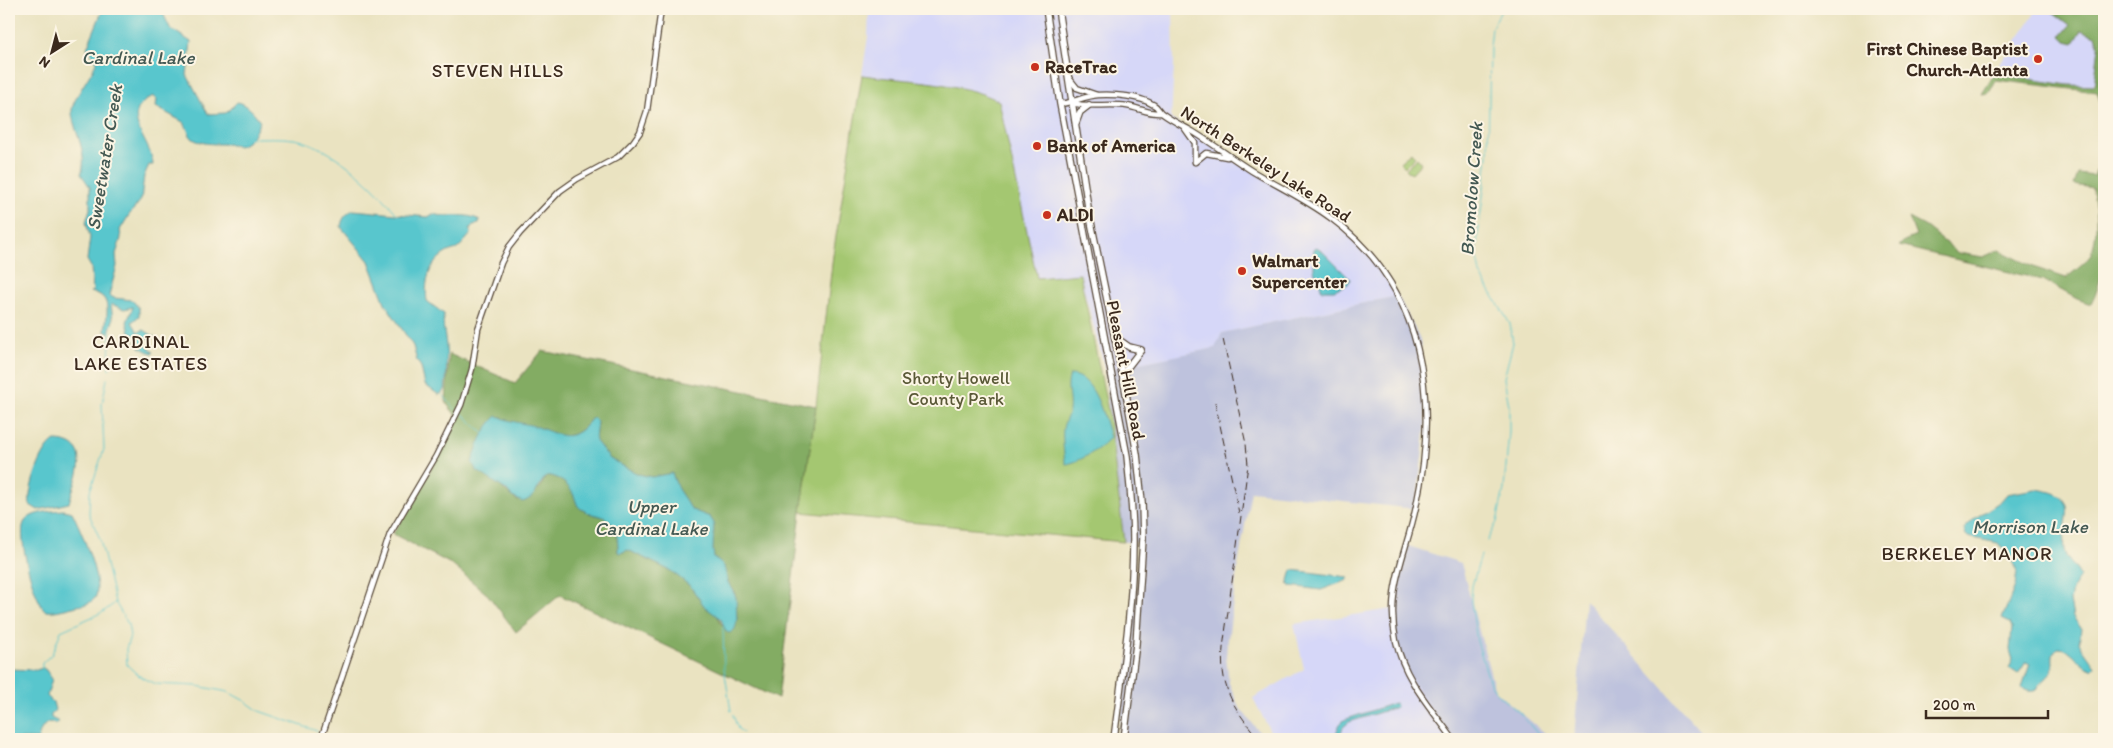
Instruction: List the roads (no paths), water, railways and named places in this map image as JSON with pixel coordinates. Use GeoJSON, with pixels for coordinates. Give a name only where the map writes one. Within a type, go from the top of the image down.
{"type":"FeatureCollection","features":[{"type":"Feature","properties":{"kind":"main road","name":"Pleasant Hill Road"},"geometry":{"type":"LineString","coordinates":[[1046,9],[1060,104],[1127,456],[1132,502],[1133,556],[1128,640],[1114,739]]}},
{"type":"Feature","properties":{"kind":"main road","name":"Pleasant Hill Road"},"geometry":{"type":"LineString","coordinates":[[1058,9],[1088,207],[1137,454],[1142,502],[1143,539],[1136,644],[1124,739]]}},
{"type":"Feature","properties":{"kind":"main road"},"geometry":{"type":"LineString","coordinates":[[1076,126],[1080,112],[1089,105]]}},
{"type":"Feature","properties":{"kind":"main road"},"geometry":{"type":"LineString","coordinates":[[1115,337],[1129,347],[1141,350],[1127,368],[1123,378]]}},
{"type":"Feature","properties":{"kind":"street"},"geometry":{"type":"LineString","coordinates":[[321,739],[390,534],[436,456],[461,405],[472,369],[483,313],[501,263],[509,247],[520,233],[560,191],[618,156],[633,142],[640,132],[647,111],[661,9]]}},
{"type":"Feature","properties":{"kind":"street"},"geometry":{"type":"LineString","coordinates":[[1068,76],[1077,88],[1098,95]]}},
{"type":"Feature","properties":{"kind":"street","name":"North Berkeley Lake Road"},"geometry":{"type":"LineString","coordinates":[[1072,103],[1098,95],[1141,100],[1156,105],[1161,113],[1333,220],[1352,236],[1385,276],[1402,304],[1414,332],[1422,364],[1426,416],[1421,478],[1416,509],[1396,573],[1392,609],[1393,625],[1398,649],[1405,668],[1416,687],[1453,739]]}},
{"type":"Feature","properties":{"kind":"street","name":"North Berkeley Lake Road"},"geometry":{"type":"LineString","coordinates":[[1060,104],[1126,106],[1153,114],[1161,113]]}},
{"type":"Feature","properties":{"kind":"street"},"geometry":{"type":"LineString","coordinates":[[1183,126],[1196,143],[1195,162],[1206,153],[1215,153],[1231,158]]}},
{"type":"Feature","properties":{"kind":"water","name":"Cardinal Lake"},"geometry":{"type":"Polygon","coordinates":[[[103,9],[161,9],[170,28],[191,42],[187,75],[208,114],[226,113],[237,102],[244,104],[260,121],[249,140],[242,145],[236,146],[196,141],[190,135],[183,122],[156,107],[157,99],[153,96],[142,103],[137,111],[136,120],[153,165],[149,165],[144,176],[141,200],[120,230],[121,238],[116,254],[117,266],[109,295],[114,298],[132,300],[139,308],[139,316],[132,322],[138,332],[144,330],[155,337],[146,339],[144,343],[154,352],[152,353],[140,347],[136,336],[130,332],[127,322],[133,307],[124,309],[111,304],[113,320],[109,332],[105,332],[107,306],[103,297],[90,292],[93,291],[91,267],[87,260],[90,237],[86,222],[90,209],[90,187],[81,174],[83,166],[82,151],[73,120],[72,107],[95,64],[95,58],[87,48],[103,9]]]}},
{"type":"Feature","properties":{"kind":"water"},"geometry":{"type":"Polygon","coordinates":[[[353,210],[428,217],[433,214],[470,216],[480,221],[478,224],[473,225],[470,229],[471,234],[457,249],[443,255],[433,265],[428,278],[427,301],[444,314],[443,326],[447,357],[446,379],[445,390],[439,395],[425,385],[413,346],[385,303],[369,261],[341,227],[342,221],[353,210]]]}},
{"type":"Feature","properties":{"kind":"water"},"geometry":{"type":"Polygon","coordinates":[[[1316,247],[1350,279],[1348,284],[1334,290],[1322,290],[1314,270],[1314,249],[1316,247]]]}},
{"type":"Feature","properties":{"kind":"water"},"geometry":{"type":"Polygon","coordinates":[[[1070,375],[1079,377],[1092,389],[1110,437],[1090,454],[1066,464],[1063,433],[1069,411],[1068,384],[1070,375]]]}},
{"type":"Feature","properties":{"kind":"water","name":"Upper Cardinal Lake"},"geometry":{"type":"Polygon","coordinates":[[[497,416],[567,436],[579,431],[594,418],[597,421],[595,440],[610,459],[638,474],[652,477],[672,473],[678,489],[692,510],[710,517],[714,523],[714,558],[724,566],[728,582],[736,597],[737,621],[735,629],[730,633],[726,632],[721,619],[705,607],[690,586],[671,571],[628,550],[618,552],[617,535],[610,521],[580,508],[571,491],[558,478],[546,476],[534,494],[523,502],[512,497],[506,490],[476,470],[472,462],[476,450],[485,431],[497,416]]]}},
{"type":"Feature","properties":{"kind":"water"},"geometry":{"type":"Polygon","coordinates":[[[55,441],[68,443],[76,448],[80,464],[78,474],[69,503],[38,510],[30,505],[33,480],[45,451],[55,441]]]}},
{"type":"Feature","properties":{"kind":"water","name":"Morrison Lake"},"geometry":{"type":"Polygon","coordinates":[[[2035,489],[2051,492],[2061,497],[2066,503],[2068,510],[2064,550],[2080,576],[2072,589],[2070,601],[2073,617],[2081,628],[2079,643],[2095,666],[2092,669],[2087,667],[2069,651],[2058,648],[2054,653],[2052,671],[2037,690],[2031,691],[2025,690],[2022,687],[2030,664],[2026,662],[2018,674],[2009,668],[2013,660],[2010,650],[2012,628],[2010,623],[2002,619],[2015,586],[2017,572],[2011,559],[1998,543],[1968,537],[1964,529],[1974,519],[2001,501],[2007,494],[2035,489]]]}},
{"type":"Feature","properties":{"kind":"water"},"geometry":{"type":"Polygon","coordinates":[[[63,510],[72,512],[80,530],[94,569],[97,591],[95,598],[88,603],[60,610],[46,611],[32,584],[25,555],[22,530],[24,523],[31,516],[63,510]]]}},
{"type":"Feature","properties":{"kind":"water"},"geometry":{"type":"Polygon","coordinates":[[[1292,570],[1348,577],[1348,580],[1321,590],[1290,586],[1288,584],[1292,570]]]}},
{"type":"Feature","properties":{"kind":"water"},"geometry":{"type":"Polygon","coordinates":[[[43,668],[52,679],[47,696],[53,702],[55,710],[51,718],[59,722],[57,724],[49,722],[44,725],[38,739],[9,739],[9,669],[36,670],[43,668]]]}},
{"type":"Feature","properties":{"kind":"water"},"geometry":{"type":"Polygon","coordinates":[[[1395,703],[1396,707],[1349,722],[1343,727],[1338,739],[1334,738],[1340,724],[1344,720],[1395,703]]]}},
{"type":"Feature","properties":{"kind":"waterway","name":"Bromolow Creek"},"geometry":{"type":"LineString","coordinates":[[1487,541],[1497,522],[1504,489],[1509,432],[1509,406],[1504,378],[1513,343],[1510,324],[1480,274],[1476,251],[1488,156],[1492,27],[1502,9]]}},
{"type":"Feature","properties":{"kind":"waterway"},"geometry":{"type":"LineString","coordinates":[[251,138],[294,139],[322,149],[364,179],[396,213]]}},
{"type":"Feature","properties":{"kind":"waterway","name":"Sweetwater Creek"},"geometry":{"type":"LineString","coordinates":[[109,369],[110,330]]}},
{"type":"Feature","properties":{"kind":"waterway"},"geometry":{"type":"LineString","coordinates":[[107,379],[102,404],[104,449],[90,491],[89,514],[100,539],[115,602],[128,624],[130,636],[126,649],[127,665],[138,675],[155,684],[197,686],[228,692],[259,711],[317,731]]}},
{"type":"Feature","properties":{"kind":"waterway"},"geometry":{"type":"LineString","coordinates":[[442,394],[455,409]]}},
{"type":"Feature","properties":{"kind":"waterway"},"geometry":{"type":"LineString","coordinates":[[463,414],[484,434]]}},
{"type":"Feature","properties":{"kind":"waterway","name":"Bromolow Creek"},"geometry":{"type":"LineString","coordinates":[[1481,555],[1472,586],[1471,601],[1477,641],[1490,683],[1499,696],[1519,712],[1542,739]]}},
{"type":"Feature","properties":{"kind":"waterway","name":"Sweetwater Creek"},"geometry":{"type":"LineString","coordinates":[[42,670],[42,663],[52,654],[61,631],[103,612],[115,603]]}},
{"type":"Feature","properties":{"kind":"waterway"},"geometry":{"type":"LineString","coordinates":[[723,627],[724,668],[731,711]]}},
{"type":"Feature","properties":{"kind":"waterway"},"geometry":{"type":"LineString","coordinates":[[733,715],[738,729],[743,732]]}},
{"type":"Feature","properties":{"kind":"waterway"},"geometry":{"type":"LineString","coordinates":[[329,737],[335,739]]}},
{"type":"Feature","properties":{"kind":"railway"},"geometry":{"type":"LineString","coordinates":[[1223,339],[1246,444],[1248,465],[1222,662],[1226,687],[1230,698],[1259,739]]}},
{"type":"Feature","properties":{"kind":"railway"},"geometry":{"type":"LineString","coordinates":[[1215,402],[1239,513]]}},
{"type":"Feature","properties":{"kind":"place","name":"First Chinese Baptist Church-Atlanta"},"geometry":{"type":"Point","coordinates":[2038,59]}},
{"type":"Feature","properties":{"kind":"place","name":"RaceTrac"},"geometry":{"type":"Point","coordinates":[1035,67]}},
{"type":"Feature","properties":{"kind":"place","name":"Bank of America"},"geometry":{"type":"Point","coordinates":[1037,146]}},
{"type":"Feature","properties":{"kind":"place","name":"ALDI"},"geometry":{"type":"Point","coordinates":[1047,215]}},
{"type":"Feature","properties":{"kind":"place","name":"Walmart Supercenter"},"geometry":{"type":"Point","coordinates":[1242,271]}},
{"type":"Feature","properties":{"kind":"district","name":"STEVEN HILLS"},"geometry":{"type":"Point","coordinates":[498,70]}},
{"type":"Feature","properties":{"kind":"district","name":"CARDINAL LAKE ESTATES"},"geometry":{"type":"Point","coordinates":[141,352]}},
{"type":"Feature","properties":{"kind":"district","name":"BERKELEY MANOR"},"geometry":{"type":"Point","coordinates":[1967,553]}},
{"type":"Feature","properties":{"kind":"park label","name":"Shorty Howell County Park"},"geometry":{"type":"Point","coordinates":[956,388]}}]}
